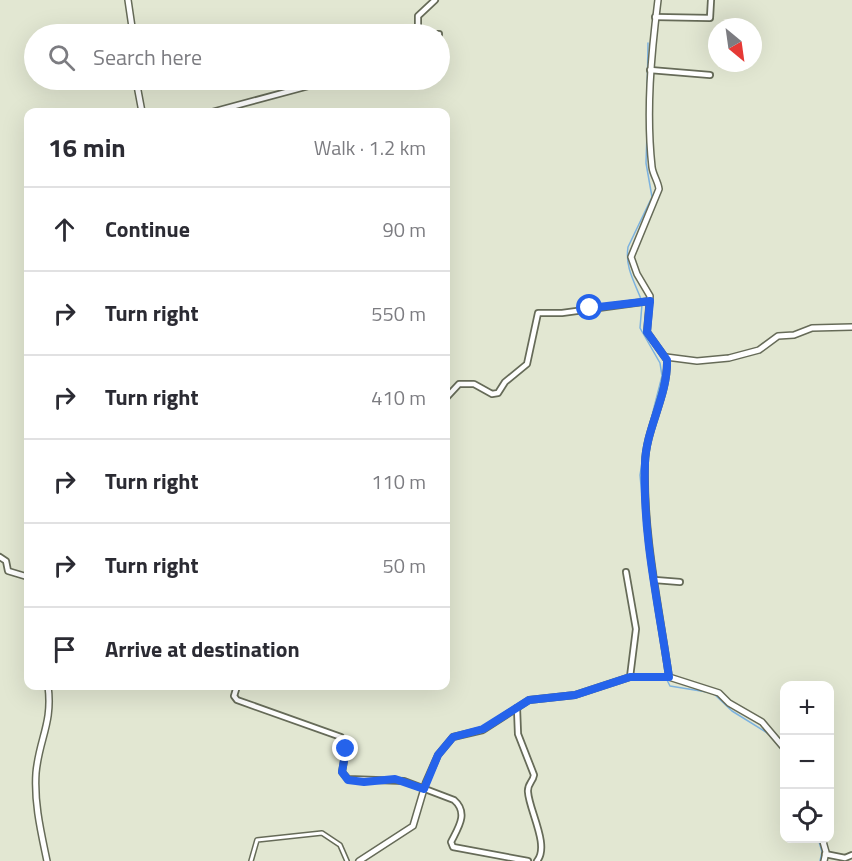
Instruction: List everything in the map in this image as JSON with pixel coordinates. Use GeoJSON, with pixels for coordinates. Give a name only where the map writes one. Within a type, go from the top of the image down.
{"type":"FeatureCollection","features":[{"type":"Feature","properties":{"kind":"street"},"geometry":{"type":"LineString","coordinates":[[128,0],[132,24]]}},
{"type":"Feature","properties":{"kind":"street"},"geometry":{"type":"LineString","coordinates":[[418,24],[418,16],[435,0]]}},
{"type":"Feature","properties":{"kind":"street"},"geometry":{"type":"LineString","coordinates":[[657,0],[650,70],[652,168],[659,189],[632,257],[648,301],[647,332],[666,357],[668,364],[645,461],[648,531],[667,677]]}},
{"type":"Feature","properties":{"kind":"street"},"geometry":{"type":"LineString","coordinates":[[655,17],[710,18],[711,0]]}},
{"type":"Feature","properties":{"kind":"street"},"geometry":{"type":"LineString","coordinates":[[650,70],[710,75]]}},
{"type":"Feature","properties":{"kind":"street"},"geometry":{"type":"LineString","coordinates":[[138,90],[140,108]]}},
{"type":"Feature","properties":{"kind":"street"},"geometry":{"type":"LineString","coordinates":[[227,108],[294,90]]}},
{"type":"Feature","properties":{"kind":"street"},"geometry":{"type":"LineString","coordinates":[[450,394],[459,384],[474,384],[492,394],[498,393],[506,382],[527,364],[538,314],[562,313],[648,301]]}},
{"type":"Feature","properties":{"kind":"street"},"geometry":{"type":"LineString","coordinates":[[666,357],[697,361],[729,358],[759,350],[778,336],[794,335],[812,328],[852,327]]}},
{"type":"Feature","properties":{"kind":"street"},"geometry":{"type":"LineString","coordinates":[[0,557],[6,561],[7,570],[24,576]]}},
{"type":"Feature","properties":{"kind":"street"},"geometry":{"type":"LineString","coordinates":[[626,572],[636,629],[630,677]]}},
{"type":"Feature","properties":{"kind":"street"},"geometry":{"type":"LineString","coordinates":[[655,580],[680,582]]}},
{"type":"Feature","properties":{"kind":"street"},"geometry":{"type":"LineString","coordinates":[[359,861],[413,826],[424,789],[438,755],[453,737],[483,729],[529,700],[575,695],[630,677],[667,677],[719,693],[729,703],[762,722],[780,743]]}},
{"type":"Feature","properties":{"kind":"street"},"geometry":{"type":"LineString","coordinates":[[47,861],[36,791],[36,771],[51,708],[49,690]]}},
{"type":"Feature","properties":{"kind":"street"},"geometry":{"type":"LineString","coordinates":[[236,690],[234,696],[237,700],[342,737],[346,749],[342,772],[348,780],[364,782],[395,779],[454,800],[460,805],[462,816],[451,842],[453,847],[528,861]]}},
{"type":"Feature","properties":{"kind":"street"},"geometry":{"type":"LineString","coordinates":[[517,708],[518,734],[533,771],[533,780],[528,790],[539,834],[540,856],[537,861]]}},
{"type":"Feature","properties":{"kind":"street"},"geometry":{"type":"LineString","coordinates":[[251,861],[257,840],[322,833],[340,845],[347,861]]}},
{"type":"Feature","properties":{"kind":"street"},"geometry":{"type":"LineString","coordinates":[[823,843],[825,858],[851,857]]}},
{"type":"Feature","properties":{"kind":"waterway"},"geometry":{"type":"LineString","coordinates":[[647,101],[648,43]]}},
{"type":"Feature","properties":{"kind":"waterway"},"geometry":{"type":"LineString","coordinates":[[641,299],[631,274],[627,254],[628,247],[652,197],[646,163],[647,133]]}},
{"type":"Feature","properties":{"kind":"waterway"},"geometry":{"type":"LineString","coordinates":[[642,304],[640,328],[660,363],[662,376],[647,435]]}},
{"type":"Feature","properties":{"kind":"waterway"},"geometry":{"type":"LineString","coordinates":[[644,518],[640,475],[646,439]]}},
{"type":"Feature","properties":{"kind":"waterway"},"geometry":{"type":"LineString","coordinates":[[654,597],[657,619]]}},
{"type":"Feature","properties":{"kind":"waterway"},"geometry":{"type":"LineString","coordinates":[[667,680],[670,686],[713,693],[732,711],[769,734]]}},
{"type":"Feature","properties":{"kind":"waterway"},"geometry":{"type":"LineString","coordinates":[[819,843],[822,852],[820,861]]}},
{"type":"Feature","properties":{"kind":"route"},"geometry":{"type":"LineString","coordinates":[[346,749],[342,772],[344,778],[364,782],[395,779],[424,789],[438,755],[453,737],[483,729],[529,700],[575,695],[630,677],[669,677],[648,531],[645,482],[646,448],[668,364],[663,353],[648,336],[646,319],[650,301],[590,308]]}}]}
